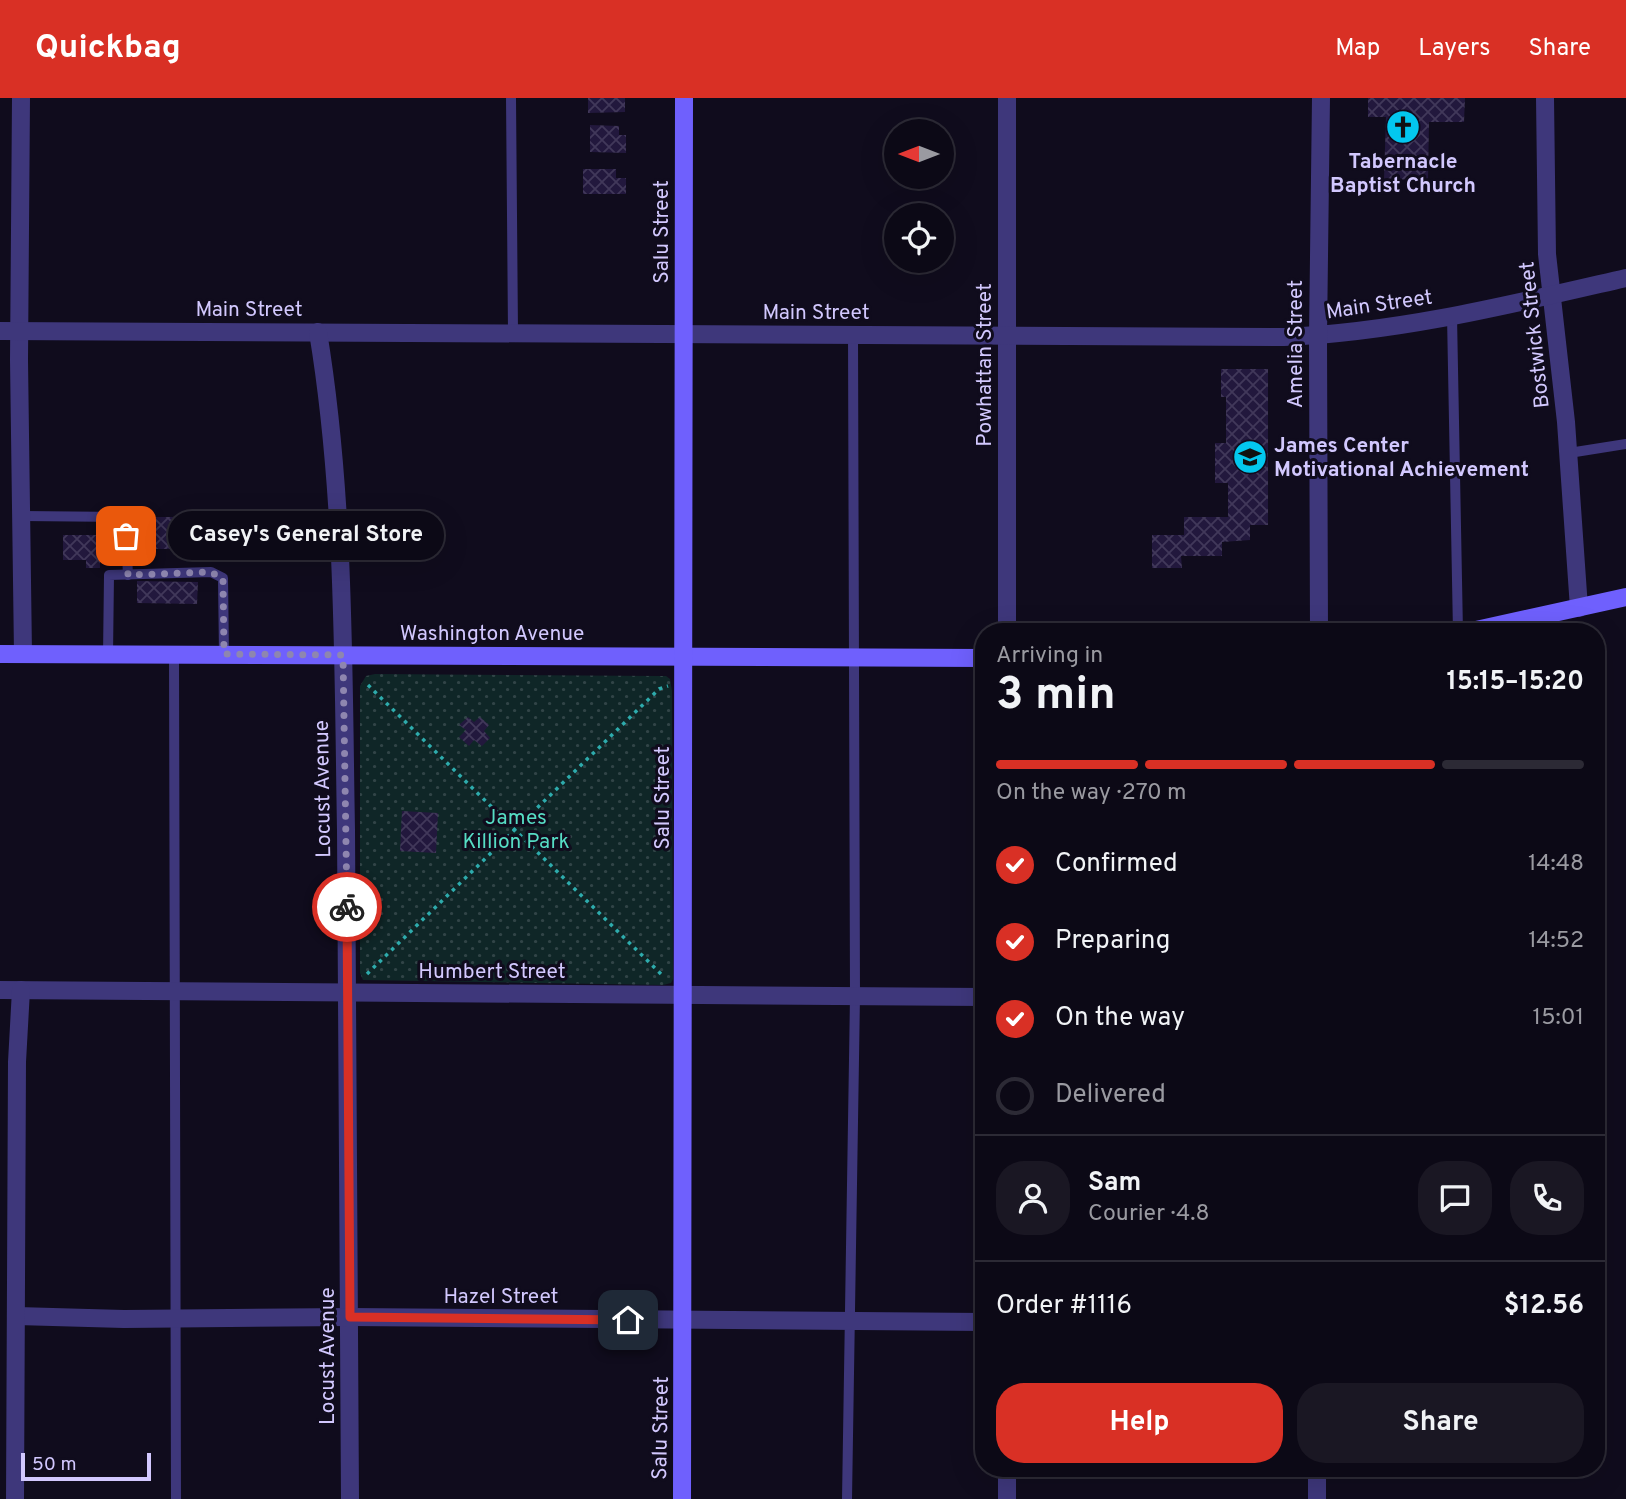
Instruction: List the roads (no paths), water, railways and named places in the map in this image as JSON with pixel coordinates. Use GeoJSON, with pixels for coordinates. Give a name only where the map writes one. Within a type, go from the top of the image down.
{"type":"FeatureCollection","features":[{"type":"Feature","properties":{"kind":"street"},"geometry":{"type":"LineString","coordinates":[[21,98],[23,654]]}},
{"type":"Feature","properties":{"kind":"street","name":"Salu Street"},"geometry":{"type":"LineString","coordinates":[[682,1499],[684,98]]}},
{"type":"Feature","properties":{"kind":"street","name":"Powhattan Street"},"geometry":{"type":"LineString","coordinates":[[1007,98],[1007,623]]}},
{"type":"Feature","properties":{"kind":"street","name":"Amelia Street"},"geometry":{"type":"LineString","coordinates":[[1319,623],[1321,98]]}},
{"type":"Feature","properties":{"kind":"street","name":"Bostwick Street"},"geometry":{"type":"LineString","coordinates":[[1545,98],[1548,254],[1569,453],[1579,608]]}},
{"type":"Feature","properties":{"kind":"street","name":"Main Street"},"geometry":{"type":"LineString","coordinates":[[0,331],[1318,336],[1452,316],[1626,278]]}},
{"type":"Feature","properties":{"kind":"street","name":"Locust Avenue"},"geometry":{"type":"LineString","coordinates":[[318,332],[328,393],[343,655],[348,992],[350,1499]]}},
{"type":"Feature","properties":{"kind":"street"},"geometry":{"type":"LineString","coordinates":[[1508,623],[1626,597]]}},
{"type":"Feature","properties":{"kind":"street","name":"Washington Avenue"},"geometry":{"type":"LineString","coordinates":[[0,654],[975,658]]}},
{"type":"Feature","properties":{"kind":"street","name":"Humbert Street"},"geometry":{"type":"LineString","coordinates":[[0,990],[975,996]]}},
{"type":"Feature","properties":{"kind":"street"},"geometry":{"type":"LineString","coordinates":[[15,1499],[18,1062],[21,990]]}},
{"type":"Feature","properties":{"kind":"street","name":"Hazel Street"},"geometry":{"type":"LineString","coordinates":[[18,1317],[975,1322]]}},
{"type":"Feature","properties":{"kind":"street"},"geometry":{"type":"LineString","coordinates":[[1007,1477],[1007,1499]]}},
{"type":"Feature","properties":{"kind":"street"},"geometry":{"type":"LineString","coordinates":[[1317,1477],[1317,1499]]}},
{"type":"Feature","properties":{"kind":"lane"},"geometry":{"type":"LineString","coordinates":[[511,98],[513,333]]}},
{"type":"Feature","properties":{"kind":"lane"},"geometry":{"type":"LineString","coordinates":[[1452,316],[1458,623]]}},
{"type":"Feature","properties":{"kind":"lane"},"geometry":{"type":"LineString","coordinates":[[847,1499],[855,996],[853,335]]}},
{"type":"Feature","properties":{"kind":"lane"},"geometry":{"type":"LineString","coordinates":[[1569,453],[1626,444]]}},
{"type":"Feature","properties":{"kind":"lane"},"geometry":{"type":"LineString","coordinates":[[22,516],[125,517],[128,575]]}},
{"type":"Feature","properties":{"kind":"lane"},"geometry":{"type":"LineString","coordinates":[[108,654],[109,575],[211,572],[223,579],[224,654]]}},
{"type":"Feature","properties":{"kind":"lane"},"geometry":{"type":"LineString","coordinates":[[174,654],[176,1499]]}},
{"type":"Feature","properties":{"kind":"place","name":"Tabernacle Baptist Church"},"geometry":{"type":"Point","coordinates":[1403,127]}},
{"type":"Feature","properties":{"kind":"place","name":"James Center Motivational Achievement"},"geometry":{"type":"Point","coordinates":[1250,457]}},
{"type":"Feature","properties":{"kind":"place","name":"Casey's General Store"},"geometry":{"type":"Point","coordinates":[126,536]}},
{"type":"Feature","properties":{"kind":"park label","name":"James Killion Park"},"geometry":{"type":"Point","coordinates":[516,829]}}]}
